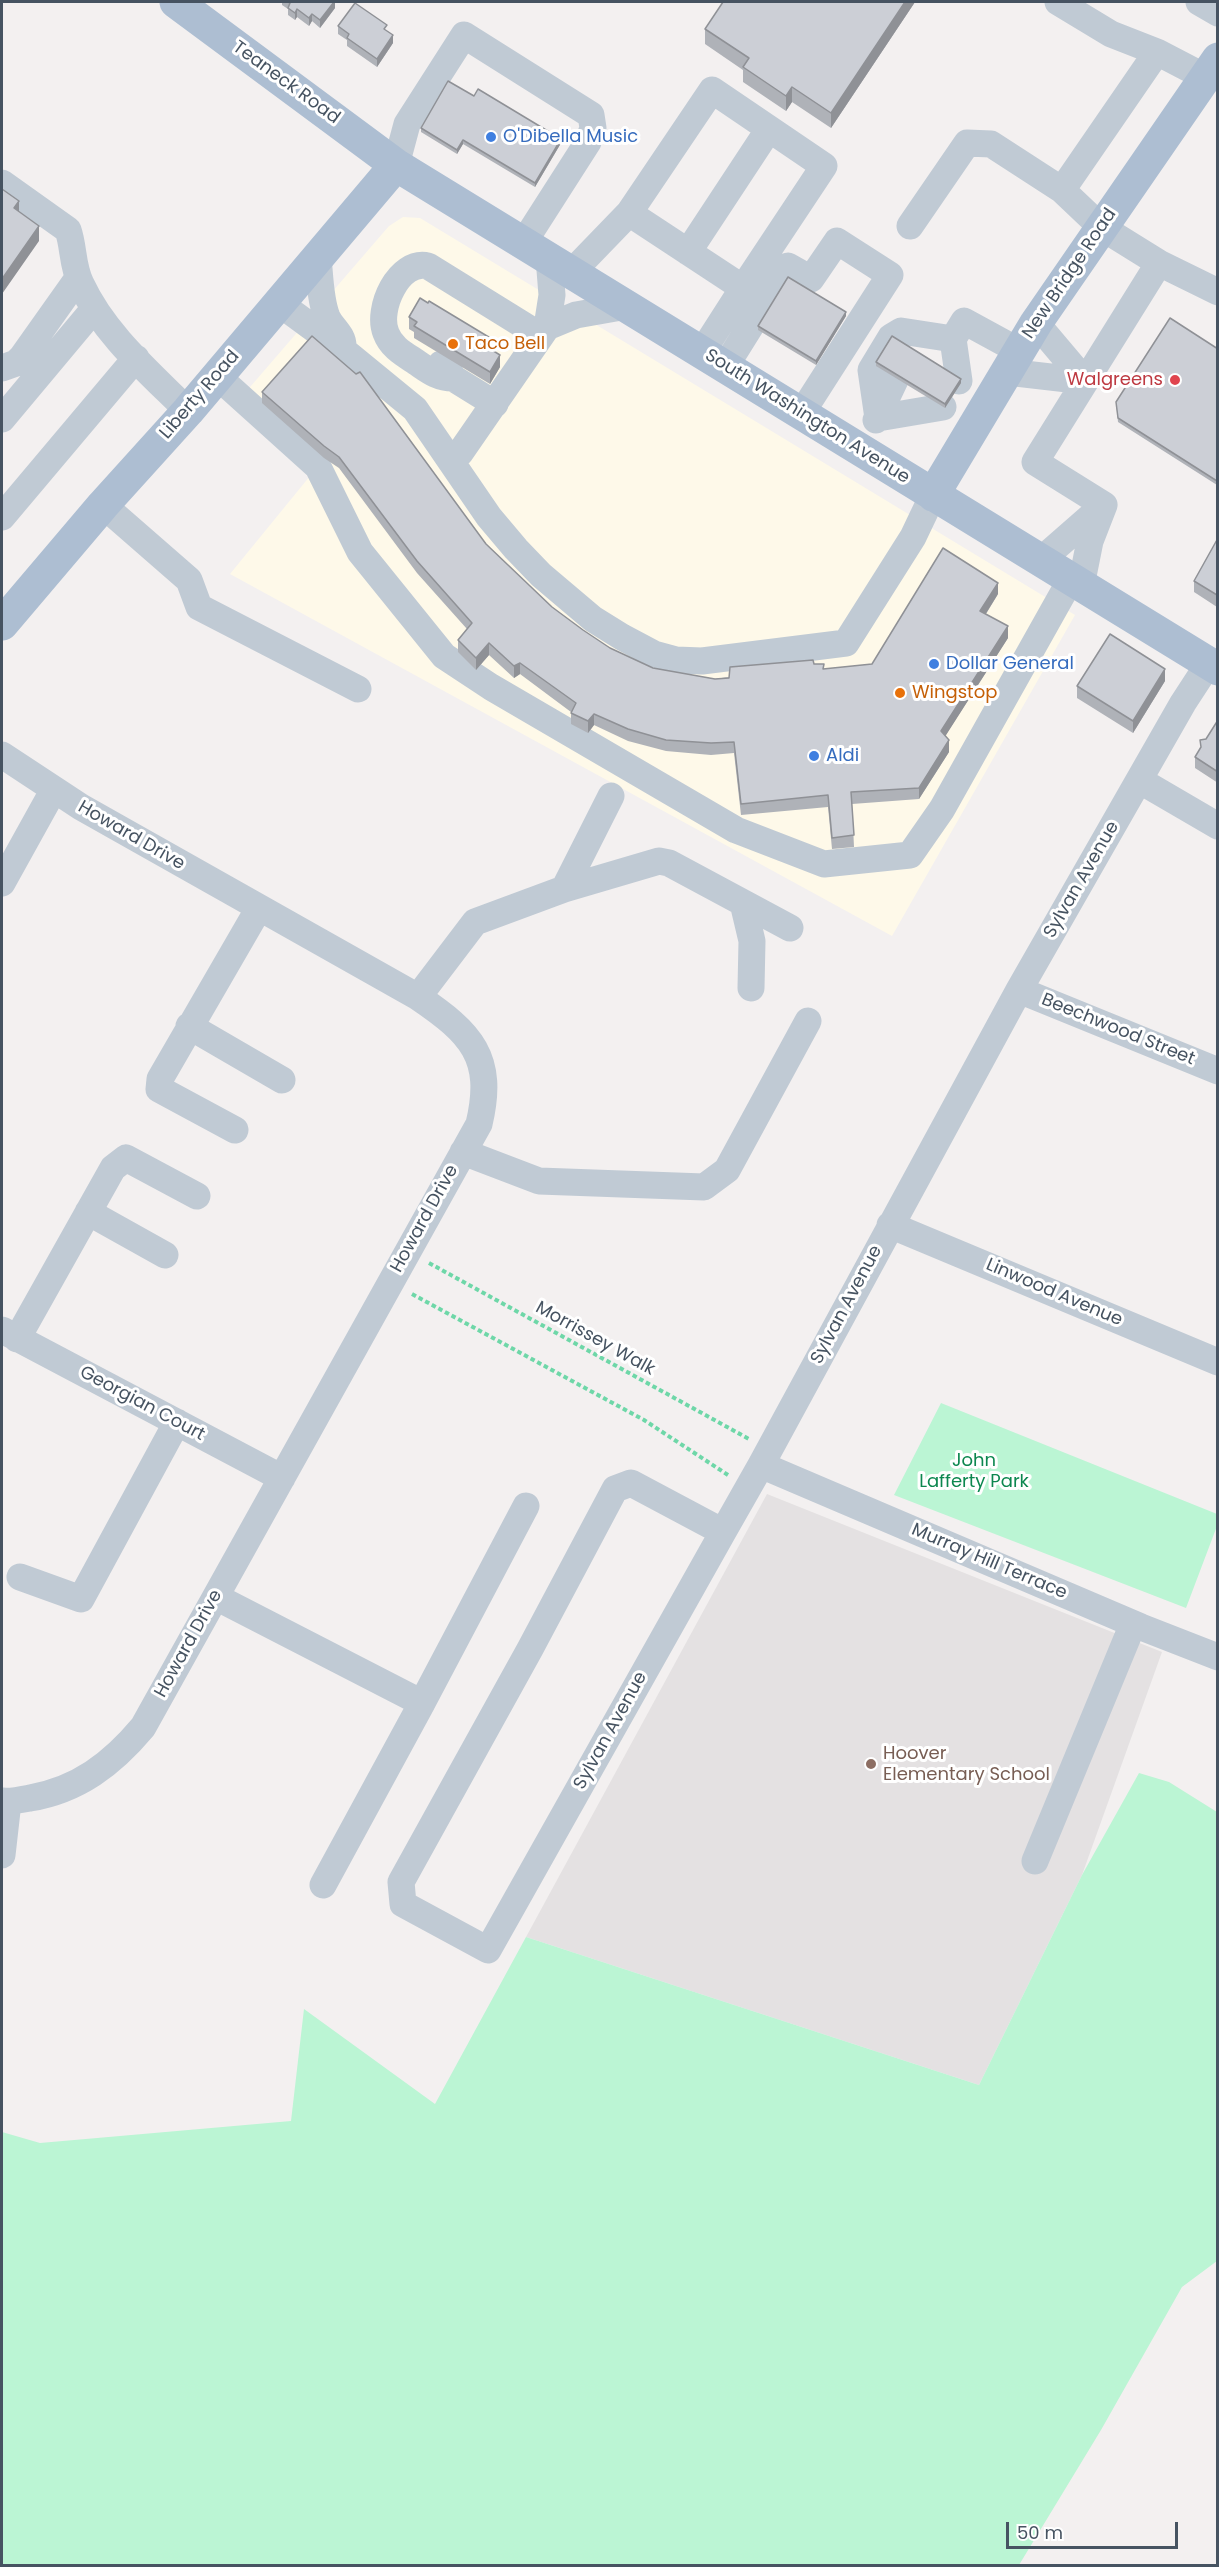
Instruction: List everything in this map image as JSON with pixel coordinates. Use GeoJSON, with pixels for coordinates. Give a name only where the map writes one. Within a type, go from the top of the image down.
{"type":"FeatureCollection","features":[{"type":"Feature","properties":{"kind":"main road","name":"Teaneck Road"},"geometry":{"type":"LineString","coordinates":[[176,2],[396,165]]}},
{"type":"Feature","properties":{"kind":"main road","name":"New Bridge Road"},"geometry":{"type":"LineString","coordinates":[[933,495],[1036,323],[1211,68]]}},
{"type":"Feature","properties":{"kind":"main road","name":"Liberty Road"},"geometry":{"type":"LineString","coordinates":[[2,624],[188,411],[396,165]]}},
{"type":"Feature","properties":{"kind":"main road","name":"South Washington Avenue"},"geometry":{"type":"LineString","coordinates":[[396,165],[1213,666]]}},
{"type":"Feature","properties":{"kind":"street"},"geometry":{"type":"LineString","coordinates":[[1058,2],[1111,34],[1157,52],[1211,68]]}},
{"type":"Feature","properties":{"kind":"street"},"geometry":{"type":"LineString","coordinates":[[1199,2],[1218,13]]}},
{"type":"Feature","properties":{"kind":"street"},"geometry":{"type":"LineString","coordinates":[[396,165],[407,124],[465,35],[591,115],[593,128],[548,257],[552,295],[544,331],[460,453],[450,460]]}},
{"type":"Feature","properties":{"kind":"street"},"geometry":{"type":"LineString","coordinates":[[1062,190],[1157,52]]}},
{"type":"Feature","properties":{"kind":"street"},"geometry":{"type":"LineString","coordinates":[[548,257],[629,213],[712,90],[825,166],[743,288],[714,360]]}},
{"type":"Feature","properties":{"kind":"street"},"geometry":{"type":"LineString","coordinates":[[688,252],[769,129]]}},
{"type":"Feature","properties":{"kind":"street"},"geometry":{"type":"LineString","coordinates":[[910,226],[967,143],[991,144],[1062,190],[1101,227],[1159,263],[1218,292]]}},
{"type":"Feature","properties":{"kind":"street"},"geometry":{"type":"LineString","coordinates":[[2,183],[68,230],[78,278],[94,309],[136,358],[188,411]]}},
{"type":"Feature","properties":{"kind":"street"},"geometry":{"type":"LineString","coordinates":[[629,213],[743,288]]}},
{"type":"Feature","properties":{"kind":"street"},"geometry":{"type":"LineString","coordinates":[[714,360],[788,266],[811,279],[837,241],[846,246],[890,275],[801,414]]}},
{"type":"Feature","properties":{"kind":"street"},"geometry":{"type":"LineString","coordinates":[[318,257],[327,317],[343,340],[343,350]]}},
{"type":"Feature","properties":{"kind":"street"},"geometry":{"type":"LineString","coordinates":[[1104,505],[1035,462],[1159,263]]}},
{"type":"Feature","properties":{"kind":"street"},"geometry":{"type":"LineString","coordinates":[[495,404],[453,378],[447,367],[408,344],[400,336],[397,318],[401,300],[428,266],[544,331]]}},
{"type":"Feature","properties":{"kind":"street"},"geometry":{"type":"LineString","coordinates":[[2,368],[15,363],[22,357],[78,278]]}},
{"type":"Feature","properties":{"kind":"street"},"geometry":{"type":"LineString","coordinates":[[279,303],[343,350],[415,409],[489,517],[541,575],[593,619],[654,654],[676,660],[702,662],[846,644],[913,537],[933,495]]}},
{"type":"Feature","properties":{"kind":"street"},"geometry":{"type":"LineString","coordinates":[[544,331],[576,315],[627,306]]}},
{"type":"Feature","properties":{"kind":"street"},"geometry":{"type":"LineString","coordinates":[[2,419],[94,309]]}},
{"type":"Feature","properties":{"kind":"street"},"geometry":{"type":"LineString","coordinates":[[947,374],[953,339],[964,321],[1013,362],[1085,381]]}},
{"type":"Feature","properties":{"kind":"street"},"geometry":{"type":"LineString","coordinates":[[1036,323],[1085,381]]}},
{"type":"Feature","properties":{"kind":"street"},"geometry":{"type":"LineString","coordinates":[[878,418],[871,370],[891,337],[901,331],[953,339]]}},
{"type":"Feature","properties":{"kind":"street"},"geometry":{"type":"LineString","coordinates":[[912,353],[953,339]]}},
{"type":"Feature","properties":{"kind":"street"},"geometry":{"type":"LineString","coordinates":[[2,517],[136,358]]}},
{"type":"Feature","properties":{"kind":"street"},"geometry":{"type":"LineString","coordinates":[[217,376],[318,467],[360,552],[444,656],[491,687],[736,830],[824,864],[910,855],[942,809],[1076,583],[1104,505]]}},
{"type":"Feature","properties":{"kind":"street"},"geometry":{"type":"LineString","coordinates":[[857,449],[878,418],[896,378]]}},
{"type":"Feature","properties":{"kind":"street"},"geometry":{"type":"LineString","coordinates":[[878,418],[931,400]]}},
{"type":"Feature","properties":{"kind":"street"},"geometry":{"type":"LineString","coordinates":[[104,505],[189,580],[199,607],[358,689]]}},
{"type":"Feature","properties":{"kind":"street"},"geometry":{"type":"LineString","coordinates":[[1040,561],[1104,505]]}},
{"type":"Feature","properties":{"kind":"street","name":"Sylvan Avenue"},"geometry":{"type":"LineString","coordinates":[[723,1532],[631,1483],[615,1489],[530,1649],[401,1882],[403,1904],[488,1950],[760,1468],[1019,990],[1139,780],[1213,666]]}},
{"type":"Feature","properties":{"kind":"street","name":"Howard Drive"},"geometry":{"type":"LineString","coordinates":[[2,755],[53,791],[418,997],[450,1019],[471,1042],[484,1072],[484,1103],[478,1124],[143,1728],[120,1754],[98,1772],[70,1787],[40,1797],[4,1802]]}},
{"type":"Feature","properties":{"kind":"street"},"geometry":{"type":"LineString","coordinates":[[1139,780],[1218,826]]}},
{"type":"Feature","properties":{"kind":"street"},"geometry":{"type":"LineString","coordinates":[[2,883],[53,791]]}},
{"type":"Feature","properties":{"kind":"street"},"geometry":{"type":"LineString","coordinates":[[564,889],[611,796]]}},
{"type":"Feature","properties":{"kind":"street"},"geometry":{"type":"LineString","coordinates":[[418,997],[475,922],[564,889],[659,861],[669,863],[790,928]]}},
{"type":"Feature","properties":{"kind":"street"},"geometry":{"type":"LineString","coordinates":[[742,903],[752,941],[751,988]]}},
{"type":"Feature","properties":{"kind":"street"},"geometry":{"type":"LineString","coordinates":[[235,1130],[159,1089],[160,1079],[258,908]]}},
{"type":"Feature","properties":{"kind":"street","name":"Beechwood Street"},"geometry":{"type":"LineString","coordinates":[[1019,990],[1218,1071]]}},
{"type":"Feature","properties":{"kind":"street"},"geometry":{"type":"LineString","coordinates":[[463,1152],[539,1182],[704,1187],[727,1170],[808,1021]]}},
{"type":"Feature","properties":{"kind":"street"},"geometry":{"type":"LineString","coordinates":[[189,1026],[282,1080]]}},
{"type":"Feature","properties":{"kind":"street"},"geometry":{"type":"LineString","coordinates":[[9,1334],[88,1212],[113,1168],[126,1158],[197,1196]]}},
{"type":"Feature","properties":{"kind":"street"},"geometry":{"type":"LineString","coordinates":[[88,1212],[165,1255]]}},
{"type":"Feature","properties":{"kind":"street","name":"Linwood Avenue"},"geometry":{"type":"LineString","coordinates":[[890,1225],[1218,1362]]}},
{"type":"Feature","properties":{"kind":"street","name":"Georgian Court"},"geometry":{"type":"LineString","coordinates":[[9,1334],[282,1478]]}},
{"type":"Feature","properties":{"kind":"street"},"geometry":{"type":"LineString","coordinates":[[20,1577],[81,1599],[177,1422]]}},
{"type":"Feature","properties":{"kind":"street","name":"Murray Hill Terrace"},"geometry":{"type":"LineString","coordinates":[[760,1468],[1133,1624],[1218,1657]]}},
{"type":"Feature","properties":{"kind":"street"},"geometry":{"type":"LineString","coordinates":[[323,1885],[526,1506]]}},
{"type":"Feature","properties":{"kind":"street"},"geometry":{"type":"LineString","coordinates":[[216,1597],[422,1703]]}},
{"type":"Feature","properties":{"kind":"street"},"geometry":{"type":"LineString","coordinates":[[1035,1861],[1133,1624]]}},
{"type":"Feature","properties":{"kind":"street"},"geometry":{"type":"LineString","coordinates":[[2,1855],[4,1802]]}},
{"type":"Feature","properties":{"kind":"path","name":"Morrissey Walk"},"geometry":{"type":"LineString","coordinates":[[407,1251],[760,1468]]}},
{"type":"Feature","properties":{"kind":"path"},"geometry":{"type":"LineString","coordinates":[[391,1282],[644,1420],[760,1468]]}},
{"type":"Feature","properties":{"kind":"shaded area"},"geometry":{"type":"Polygon","coordinates":[[[403,217],[420,218],[1075,615],[892,936],[230,574],[310,476],[238,401],[389,226],[403,217]]]}},
{"type":"Feature","properties":{"kind":"shaded area","name":"Hoover Elementary School"},"geometry":{"type":"Polygon","coordinates":[[[767,1494],[1162,1652],[1082,1875],[979,2085],[526,1937],[767,1494]]]}},
{"type":"Feature","properties":{"kind":"green space","name":"John Lafferty Park"},"geometry":{"type":"Polygon","coordinates":[[[941,1403],[1217,1514],[1217,1526],[1186,1608],[894,1495],[941,1403]]]}},
{"type":"Feature","properties":{"kind":"green space"},"geometry":{"type":"Polygon","coordinates":[[[1139,1773],[1169,1782],[1217,1812],[1217,2261],[1182,2287],[1101,2430],[1019,2565],[2,2565],[2,2132],[40,2143],[291,2121],[304,2009],[435,2104],[526,1937],[979,2085],[1082,1875],[1139,1773]]]}},
{"type":"Feature","properties":{"kind":"building"},"geometry":{"type":"Polygon","coordinates":[[[288,2],[334,2],[320,20],[312,14],[309,18],[297,9],[295,13],[288,8],[290,3],[288,2]]]}},
{"type":"Feature","properties":{"kind":"building"},"geometry":{"type":"Polygon","coordinates":[[[723,2],[905,2],[831,113],[792,87],[786,96],[743,67],[749,58],[705,29],[723,2]]]}},
{"type":"Feature","properties":{"kind":"building"},"geometry":{"type":"Polygon","coordinates":[[[355,3],[387,25],[384,29],[393,35],[377,59],[347,38],[349,34],[338,26],[355,3]]]}},
{"type":"Feature","properties":{"kind":"building","name":"O'Dibella Music"},"geometry":{"type":"Polygon","coordinates":[[[448,81],[474,96],[478,89],[561,139],[535,183],[463,140],[457,150],[421,128],[448,81]]]}},
{"type":"Feature","properties":{"kind":"building"},"geometry":{"type":"Polygon","coordinates":[[[2,189],[19,201],[14,208],[39,226],[2,279],[2,189]]]}},
{"type":"Feature","properties":{"kind":"building"},"geometry":{"type":"Polygon","coordinates":[[[788,277],[846,312],[816,361],[758,326],[788,277]]]}},
{"type":"Feature","properties":{"kind":"building","name":"Taco Bell"},"geometry":{"type":"Polygon","coordinates":[[[420,298],[428,303],[429,301],[492,339],[487,347],[500,355],[490,372],[414,326],[417,322],[409,317],[420,298]]]}},
{"type":"Feature","properties":{"kind":"building","name":"Walgreens"},"geometry":{"type":"Polygon","coordinates":[[[1170,318],[1218,349],[1217,481],[1118,418],[1116,402],[1170,318]]]}},
{"type":"Feature","properties":{"kind":"building"},"geometry":{"type":"Polygon","coordinates":[[[312,336],[356,374],[360,372],[486,544],[552,607],[610,648],[653,668],[715,679],[729,678],[730,667],[813,660],[814,664],[824,664],[823,669],[872,664],[943,548],[998,583],[980,611],[1008,626],[941,731],[949,740],[919,788],[851,792],[854,835],[832,838],[828,795],[741,804],[734,742],[666,740],[628,729],[594,714],[588,721],[571,713],[576,703],[520,663],[514,666],[489,643],[476,658],[458,640],[472,623],[417,561],[339,457],[262,392],[312,336]]]}},
{"type":"Feature","properties":{"kind":"building"},"geometry":{"type":"Polygon","coordinates":[[[892,336],[961,379],[945,404],[876,362],[892,336]]]}},
{"type":"Feature","properties":{"kind":"building"},"geometry":{"type":"Polygon","coordinates":[[[1218,538],[1218,593],[1217,595],[1194,581],[1218,538]]]}},
{"type":"Feature","properties":{"kind":"building"},"geometry":{"type":"Polygon","coordinates":[[[1110,634],[1165,669],[1133,721],[1077,686],[1110,634]]]}},
{"type":"Feature","properties":{"kind":"building"},"geometry":{"type":"Polygon","coordinates":[[[1218,720],[1218,772],[1195,757],[1201,747],[1200,740],[1206,739],[1218,720]]]}},
{"type":"Feature","properties":{"kind":"place","name":"O'Dibella Music"},"geometry":{"type":"Point","coordinates":[491,137]}},
{"type":"Feature","properties":{"kind":"place","name":"Taco Bell"},"geometry":{"type":"Point","coordinates":[453,344]}},
{"type":"Feature","properties":{"kind":"place","name":"Walgreens"},"geometry":{"type":"Point","coordinates":[1175,380]}},
{"type":"Feature","properties":{"kind":"place","name":"Dollar General"},"geometry":{"type":"Point","coordinates":[934,664]}},
{"type":"Feature","properties":{"kind":"place","name":"Wingstop"},"geometry":{"type":"Point","coordinates":[900,693]}},
{"type":"Feature","properties":{"kind":"place","name":"Aldi"},"geometry":{"type":"Point","coordinates":[814,756]}},
{"type":"Feature","properties":{"kind":"place","name":"Hoover Elementary School"},"geometry":{"type":"Point","coordinates":[871,1764]}}]}
